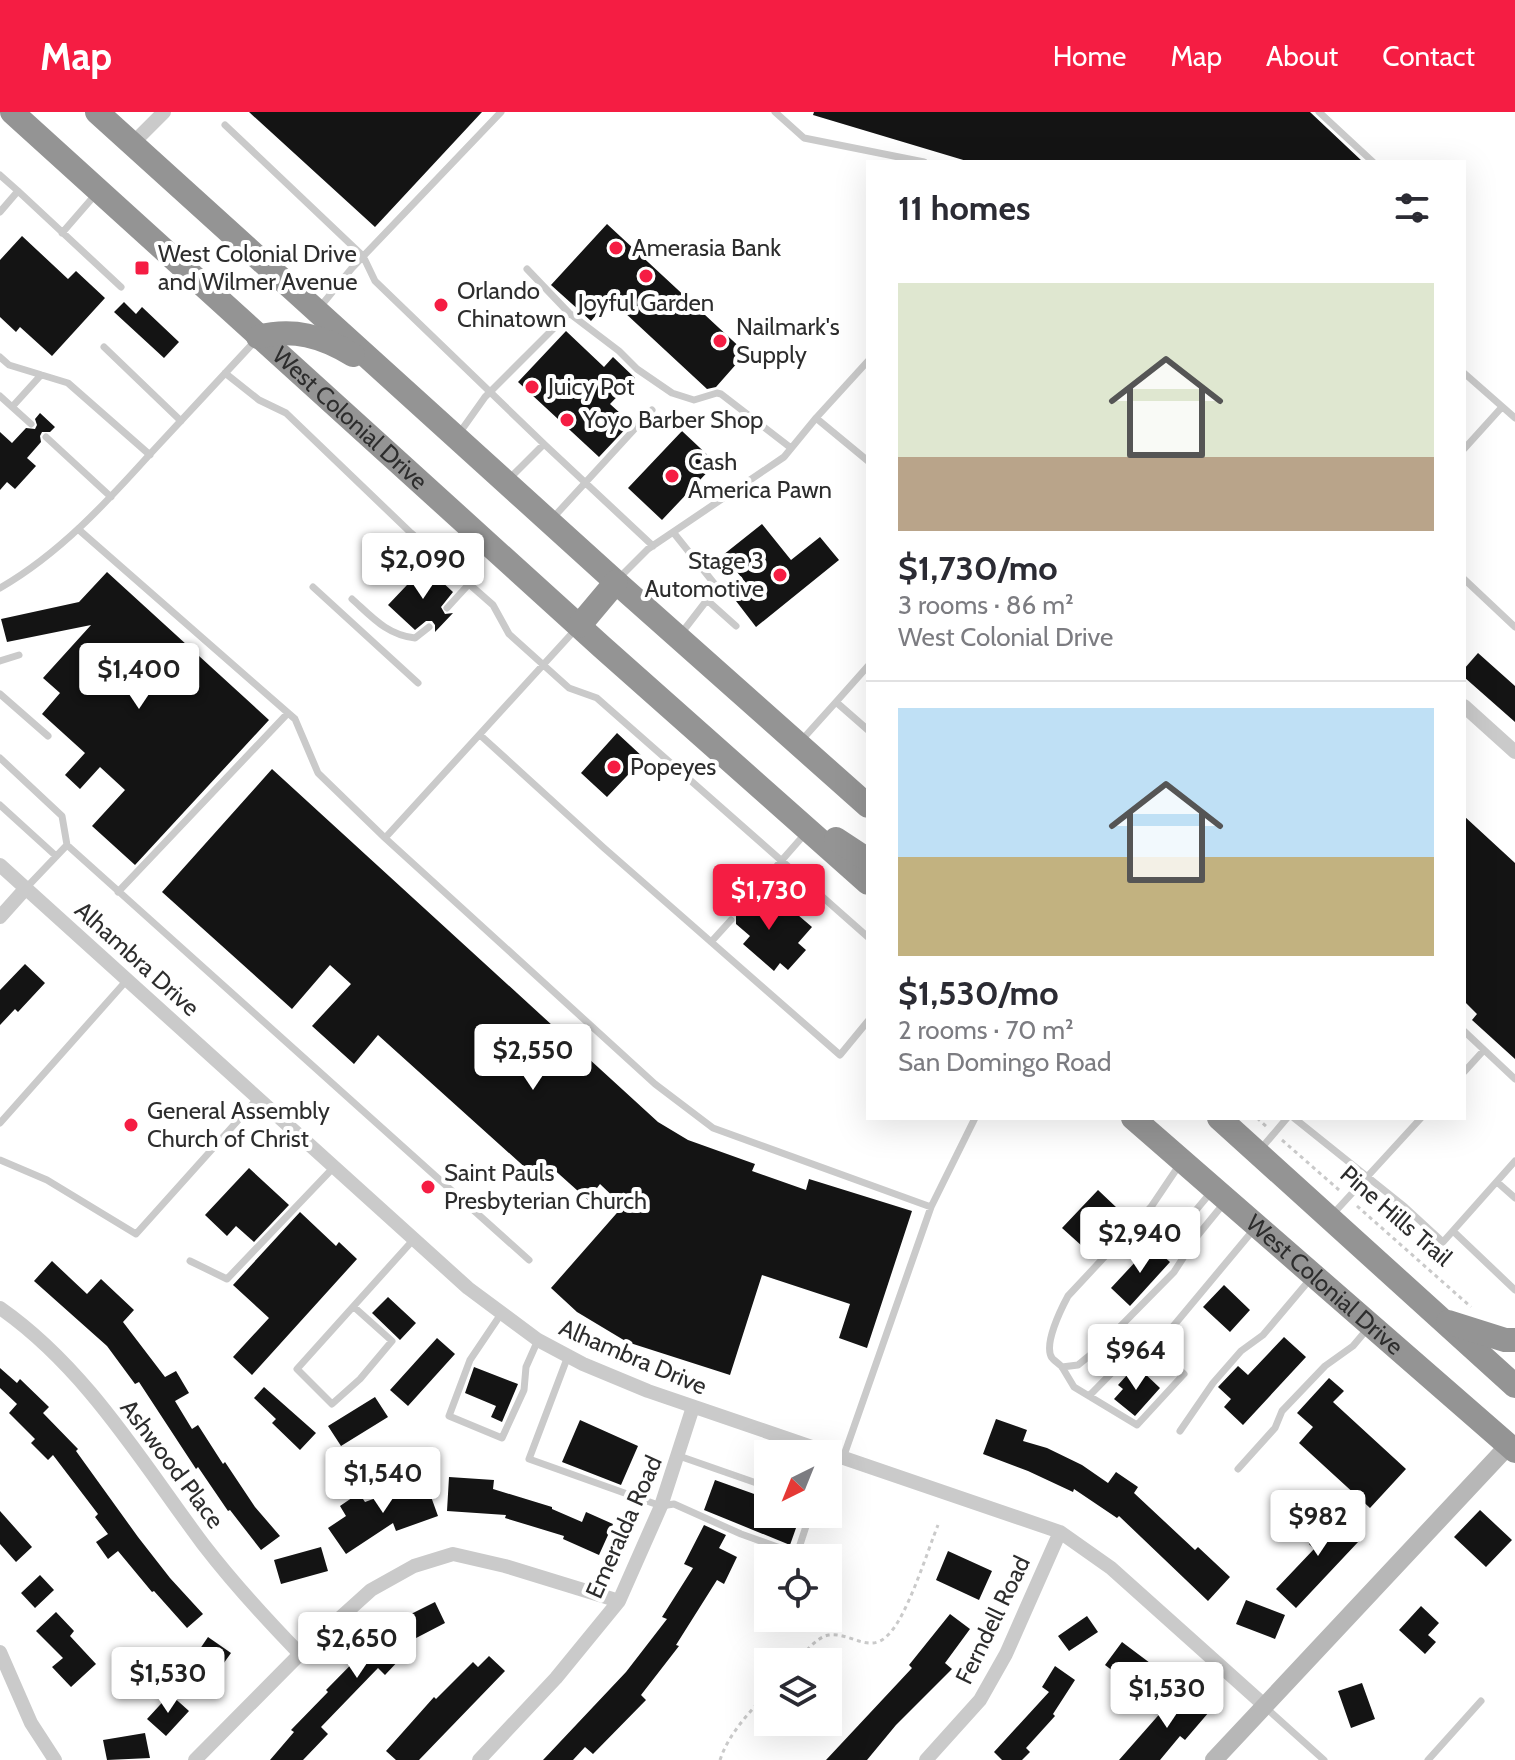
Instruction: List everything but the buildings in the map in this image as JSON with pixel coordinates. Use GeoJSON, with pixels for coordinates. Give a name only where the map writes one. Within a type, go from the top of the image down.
{"type":"FeatureCollection","features":[{"type":"Feature","properties":{"kind":"highway","name":"West Colonial Drive"},"geometry":{"type":"LineString","coordinates":[[12,112],[258,337],[866,881]]}},
{"type":"Feature","properties":{"kind":"highway"},"geometry":{"type":"LineString","coordinates":[[97,112],[866,804]]}},
{"type":"Feature","properties":{"kind":"highway"},"geometry":{"type":"LineString","coordinates":[[258,337],[278,332],[303,333],[337,346],[395,382]]}},
{"type":"Feature","properties":{"kind":"highway"},"geometry":{"type":"LineString","coordinates":[[579,626],[616,582]]}},
{"type":"Feature","properties":{"kind":"highway"},"geometry":{"type":"LineString","coordinates":[[774,799],[866,859]]}},
{"type":"Feature","properties":{"kind":"highway","name":"West Colonial Drive"},"geometry":{"type":"LineString","coordinates":[[1135,1120],[1512,1448]]}},
{"type":"Feature","properties":{"kind":"highway","name":"West Colonial Drive"},"geometry":{"type":"LineString","coordinates":[[1221,1120],[1515,1386]]}},
{"type":"Feature","properties":{"kind":"highway"},"geometry":{"type":"LineString","coordinates":[[1441,1320],[1505,1340],[1515,1340]]}},
{"type":"Feature","properties":{"kind":"street"},"geometry":{"type":"LineString","coordinates":[[132,144],[164,112]]}},
{"type":"Feature","properties":{"kind":"street"},"geometry":{"type":"LineString","coordinates":[[1466,708],[1515,752]]}},
{"type":"Feature","properties":{"kind":"street","name":"Alhambra Drive"},"geometry":{"type":"LineString","coordinates":[[0,865],[468,1288],[501,1313],[538,1340],[568,1356],[648,1391],[786,1440]]}},
{"type":"Feature","properties":{"kind":"street"},"geometry":{"type":"LineString","coordinates":[[0,917],[26,888]]}},
{"type":"Feature","properties":{"kind":"street","name":"Ashwood Place"},"geometry":{"type":"LineString","coordinates":[[0,1308],[30,1329],[75,1374],[248,1600],[300,1654]]}},
{"type":"Feature","properties":{"kind":"street","name":"Emeralda Road"},"geometry":{"type":"LineString","coordinates":[[479,1760],[556,1678],[619,1601],[661,1506],[693,1407]]}},
{"type":"Feature","properties":{"kind":"street"},"geometry":{"type":"LineString","coordinates":[[1214,1760],[1512,1448]]}},
{"type":"Feature","properties":{"kind":"street","name":"Alhambra Drive"},"geometry":{"type":"LineString","coordinates":[[842,1460],[1060,1532],[1111,1568],[1264,1705]]}},
{"type":"Feature","properties":{"kind":"street","name":"Ferndell Road"},"geometry":{"type":"LineString","coordinates":[[926,1760],[980,1700],[1006,1654],[1060,1532]]}},
{"type":"Feature","properties":{"kind":"street"},"geometry":{"type":"LineString","coordinates":[[195,1760],[300,1654],[371,1590],[414,1566],[453,1554],[505,1566],[619,1601]]}},
{"type":"Feature","properties":{"kind":"street"},"geometry":{"type":"LineString","coordinates":[[0,1652],[31,1723],[55,1760]]}},
{"type":"Feature","properties":{"kind":"lane"},"geometry":{"type":"LineString","coordinates":[[317,311],[363,256],[501,112]]}},
{"type":"Feature","properties":{"kind":"lane"},"geometry":{"type":"LineString","coordinates":[[775,112],[804,138],[914,160]]}},
{"type":"Feature","properties":{"kind":"lane"},"geometry":{"type":"LineString","coordinates":[[1319,112],[1371,160]]}},
{"type":"Feature","properties":{"kind":"lane"},"geometry":{"type":"LineString","coordinates":[[225,125],[363,256],[375,281],[653,546]]}},
{"type":"Feature","properties":{"kind":"lane"},"geometry":{"type":"LineString","coordinates":[[0,175],[121,287]]}},
{"type":"Feature","properties":{"kind":"lane"},"geometry":{"type":"LineString","coordinates":[[62,233],[98,190]]}},
{"type":"Feature","properties":{"kind":"lane"},"geometry":{"type":"LineString","coordinates":[[0,212],[18,191]]}},
{"type":"Feature","properties":{"kind":"lane"},"geometry":{"type":"LineString","coordinates":[[527,269],[569,313],[619,351],[637,369],[672,393],[694,400],[721,394],[791,448]]}},
{"type":"Feature","properties":{"kind":"lane"},"geometry":{"type":"LineString","coordinates":[[456,437],[490,392],[569,313]]}},
{"type":"Feature","properties":{"kind":"lane"},"geometry":{"type":"LineString","coordinates":[[0,588],[18,578],[78,529],[111,497],[258,337]]}},
{"type":"Feature","properties":{"kind":"lane"},"geometry":{"type":"LineString","coordinates":[[104,347],[181,421]]}},
{"type":"Feature","properties":{"kind":"lane"},"geometry":{"type":"LineString","coordinates":[[0,357],[9,365],[68,383],[150,455]]}},
{"type":"Feature","properties":{"kind":"lane"},"geometry":{"type":"LineString","coordinates":[[616,582],[632,563],[653,546],[784,457],[866,363]]}},
{"type":"Feature","properties":{"kind":"lane"},"geometry":{"type":"LineString","coordinates":[[225,373],[259,400],[286,413],[411,533],[493,605],[509,634],[569,688],[597,698],[866,935]]}},
{"type":"Feature","properties":{"kind":"lane"},"geometry":{"type":"LineString","coordinates":[[12,407],[41,375]]}},
{"type":"Feature","properties":{"kind":"lane"},"geometry":{"type":"LineString","coordinates":[[1466,375],[1515,418]]}},
{"type":"Feature","properties":{"kind":"lane"},"geometry":{"type":"LineString","coordinates":[[0,396],[31,424]]}},
{"type":"Feature","properties":{"kind":"lane"},"geometry":{"type":"LineString","coordinates":[[1466,447],[1502,407]]}},
{"type":"Feature","properties":{"kind":"lane"},"geometry":{"type":"LineString","coordinates":[[549,521],[652,410]]}},
{"type":"Feature","properties":{"kind":"lane"},"geometry":{"type":"LineString","coordinates":[[816,418],[866,459]]}},
{"type":"Feature","properties":{"kind":"lane"},"geometry":{"type":"LineString","coordinates":[[46,437],[111,497]]}},
{"type":"Feature","properties":{"kind":"lane"},"geometry":{"type":"LineString","coordinates":[[506,482],[544,444]]}},
{"type":"Feature","properties":{"kind":"lane"},"geometry":{"type":"LineString","coordinates":[[78,529],[295,719],[318,773],[655,1084],[713,1128],[931,1207]]}},
{"type":"Feature","properties":{"kind":"lane"},"geometry":{"type":"LineString","coordinates":[[673,532],[717,587],[678,637]]}},
{"type":"Feature","properties":{"kind":"lane"},"geometry":{"type":"LineString","coordinates":[[1466,581],[1515,627]]}},
{"type":"Feature","properties":{"kind":"lane"},"geometry":{"type":"LineString","coordinates":[[447,608],[469,584]]}},
{"type":"Feature","properties":{"kind":"lane"},"geometry":{"type":"LineString","coordinates":[[313,587],[418,683]]}},
{"type":"Feature","properties":{"kind":"lane"},"geometry":{"type":"LineString","coordinates":[[352,599],[388,631],[400,637],[415,638],[429,627]]}},
{"type":"Feature","properties":{"kind":"lane"},"geometry":{"type":"LineString","coordinates":[[707,600],[736,626]]}},
{"type":"Feature","properties":{"kind":"lane"},"geometry":{"type":"LineString","coordinates":[[385,838],[579,626]]}},
{"type":"Feature","properties":{"kind":"lane"},"geometry":{"type":"LineString","coordinates":[[0,661],[19,655]]}},
{"type":"Feature","properties":{"kind":"lane"},"geometry":{"type":"LineString","coordinates":[[798,744],[866,668]]}},
{"type":"Feature","properties":{"kind":"lane"},"geometry":{"type":"LineString","coordinates":[[0,694],[48,736]]}},
{"type":"Feature","properties":{"kind":"lane"},"geometry":{"type":"LineString","coordinates":[[836,702],[866,728]]}},
{"type":"Feature","properties":{"kind":"lane"},"geometry":{"type":"LineString","coordinates":[[118,892],[288,713]]}},
{"type":"Feature","properties":{"kind":"lane"},"geometry":{"type":"LineString","coordinates":[[480,735],[840,1055],[866,1023]]}},
{"type":"Feature","properties":{"kind":"lane"},"geometry":{"type":"LineString","coordinates":[[0,758],[62,816],[67,845],[529,1260]]}},
{"type":"Feature","properties":{"kind":"lane"},"geometry":{"type":"LineString","coordinates":[[0,805],[56,856]]}},
{"type":"Feature","properties":{"kind":"lane"},"geometry":{"type":"LineString","coordinates":[[745,902],[808,830]]}},
{"type":"Feature","properties":{"kind":"lane"},"geometry":{"type":"LineString","coordinates":[[26,888],[67,845]]}},
{"type":"Feature","properties":{"kind":"lane"},"geometry":{"type":"LineString","coordinates":[[711,942],[731,920]]}},
{"type":"Feature","properties":{"kind":"lane"},"geometry":{"type":"LineString","coordinates":[[0,1123],[127,980]]}},
{"type":"Feature","properties":{"kind":"lane"},"geometry":{"type":"LineString","coordinates":[[1466,1033],[1515,1079]]}},
{"type":"Feature","properties":{"kind":"lane"},"geometry":{"type":"LineString","coordinates":[[1466,1070],[1484,1050]]}},
{"type":"Feature","properties":{"kind":"lane"},"geometry":{"type":"LineString","coordinates":[[0,1160],[47,1180],[136,1234],[258,1098]]}},
{"type":"Feature","properties":{"kind":"lane"},"geometry":{"type":"LineString","coordinates":[[841,1440],[931,1207],[974,1120]]}},
{"type":"Feature","properties":{"kind":"lane"},"geometry":{"type":"LineString","coordinates":[[1258,1153],[1285,1120]]}},
{"type":"Feature","properties":{"kind":"lane"},"geometry":{"type":"LineString","coordinates":[[1296,1120],[1443,1242],[1515,1161]]}},
{"type":"Feature","properties":{"kind":"lane"},"geometry":{"type":"LineString","coordinates":[[1329,1218],[1419,1120]]}},
{"type":"Feature","properties":{"kind":"lane"},"geometry":{"type":"LineString","coordinates":[[1089,1396],[1144,1340],[1184,1374],[1137,1425],[1074,1387],[1062,1367],[1052,1359],[1048,1347],[1068,1296],[1151,1207],[1181,1161]]}},
{"type":"Feature","properties":{"kind":"lane"},"geometry":{"type":"LineString","coordinates":[[190,1261],[227,1279],[334,1167]]}},
{"type":"Feature","properties":{"kind":"lane"},"geometry":{"type":"LineString","coordinates":[[1497,1182],[1515,1198]]}},
{"type":"Feature","properties":{"kind":"lane"},"geometry":{"type":"LineString","coordinates":[[1151,1207],[1167,1222],[1179,1226],[1220,1195]]}},
{"type":"Feature","properties":{"kind":"lane"},"geometry":{"type":"LineString","coordinates":[[1062,1367],[1078,1365],[1100,1347],[1174,1272],[1220,1195]]}},
{"type":"Feature","properties":{"kind":"lane"},"geometry":{"type":"LineString","coordinates":[[1170,1330],[1256,1227]]}},
{"type":"Feature","properties":{"kind":"lane"},"geometry":{"type":"LineString","coordinates":[[1453,1231],[1515,1290]]}},
{"type":"Feature","properties":{"kind":"lane"},"geometry":{"type":"LineString","coordinates":[[354,1307],[392,1341],[360,1379],[332,1404],[297,1369],[414,1239]]}},
{"type":"Feature","properties":{"kind":"lane"},"geometry":{"type":"LineString","coordinates":[[1180,1431],[1213,1383],[1241,1351],[1263,1335],[1313,1276]]}},
{"type":"Feature","properties":{"kind":"lane"},"geometry":{"type":"LineString","coordinates":[[501,1313],[470,1360],[449,1416],[502,1438],[524,1390],[526,1367],[538,1340]]}},
{"type":"Feature","properties":{"kind":"lane"},"geometry":{"type":"LineString","coordinates":[[1238,1469],[1275,1428],[1282,1411],[1325,1366],[1353,1346],[1371,1326]]}},
{"type":"Feature","properties":{"kind":"lane"},"geometry":{"type":"LineString","coordinates":[[568,1356],[529,1459],[661,1506],[674,1504],[741,1534],[797,1554],[805,1528]]}},
{"type":"Feature","properties":{"kind":"lane"},"geometry":{"type":"LineString","coordinates":[[679,1456],[754,1482]]}},
{"type":"Feature","properties":{"kind":"lane"},"geometry":{"type":"LineString","coordinates":[[1428,1760],[1481,1701]]}},
{"type":"Feature","properties":{"kind":"lane","name":"Alhambra Drive"},"geometry":{"type":"LineString","coordinates":[[1264,1705],[1324,1760]]}},
{"type":"Feature","properties":{"kind":"path","name":"Pine Hills Trail"},"geometry":{"type":"LineString","coordinates":[[1259,1120],[1476,1312]]}},
{"type":"Feature","properties":{"kind":"path"},"geometry":{"type":"LineString","coordinates":[[809,1648],[827,1635],[866,1645],[886,1638],[900,1617],[938,1525]]}},
{"type":"Feature","properties":{"kind":"path"},"geometry":{"type":"LineString","coordinates":[[720,1760],[725,1745],[754,1708]]}},
{"type":"Feature","properties":{"kind":"place","name":"Amerasia Bank"},"geometry":{"type":"Point","coordinates":[616,248]}},
{"type":"Feature","properties":{"kind":"place","name":"West Colonial Drive and Wilmer Avenue"},"geometry":{"type":"Point","coordinates":[142,268]}},
{"type":"Feature","properties":{"kind":"place","name":"Joyful Garden"},"geometry":{"type":"Point","coordinates":[646,276]}},
{"type":"Feature","properties":{"kind":"place","name":"Orlando Chinatown"},"geometry":{"type":"Point","coordinates":[441,305]}},
{"type":"Feature","properties":{"kind":"place","name":"Nailmark's Supply"},"geometry":{"type":"Point","coordinates":[720,341]}},
{"type":"Feature","properties":{"kind":"place","name":"Juicy Pot"},"geometry":{"type":"Point","coordinates":[532,387]}},
{"type":"Feature","properties":{"kind":"place","name":"Yoyo Barber Shop"},"geometry":{"type":"Point","coordinates":[567,420]}},
{"type":"Feature","properties":{"kind":"place","name":"Cash America Pawn"},"geometry":{"type":"Point","coordinates":[672,476]}},
{"type":"Feature","properties":{"kind":"place","name":"Stage 3 Automotive"},"geometry":{"type":"Point","coordinates":[780,575]}},
{"type":"Feature","properties":{"kind":"place","name":"Popeyes"},"geometry":{"type":"Point","coordinates":[614,767]}},
{"type":"Feature","properties":{"kind":"place","name":"General Assembly Church of Christ"},"geometry":{"type":"Point","coordinates":[131,1125]}},
{"type":"Feature","properties":{"kind":"place","name":"Saint Pauls Presbyterian Church"},"geometry":{"type":"Point","coordinates":[428,1187]}}]}
